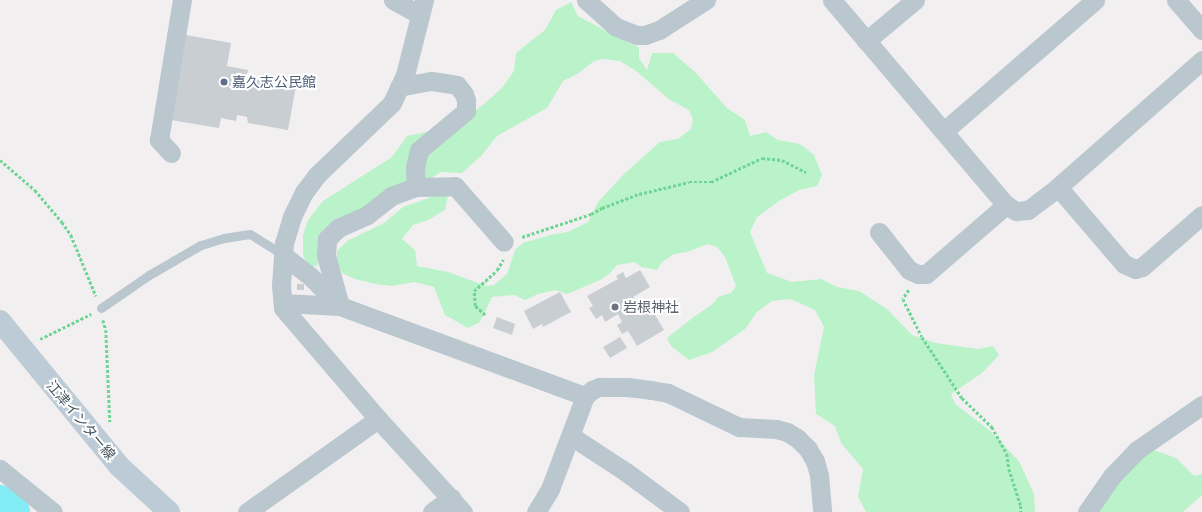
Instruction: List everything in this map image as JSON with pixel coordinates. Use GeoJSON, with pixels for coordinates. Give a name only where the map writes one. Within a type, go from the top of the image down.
{"type":"FeatureCollection","features":[{"type":"Feature","properties":{"kind":"main road","name":"江津インター線"},"geometry":{"type":"LineString","coordinates":[[0,321],[119,466],[169,512]]}},
{"type":"Feature","properties":{"kind":"street"},"geometry":{"type":"LineString","coordinates":[[171,153],[159,140],[182,0]]}},
{"type":"Feature","properties":{"kind":"street"},"geometry":{"type":"LineString","coordinates":[[393,0],[422,8],[405,76],[392,103],[317,176],[304,192],[292,217],[284,243],[281,285],[283,308],[378,419],[457,505],[432,512]]}},
{"type":"Feature","properties":{"kind":"street"},"geometry":{"type":"LineString","coordinates":[[586,0],[616,27],[637,35],[645,35],[659,30],[706,0]]}},
{"type":"Feature","properties":{"kind":"street"},"geometry":{"type":"LineString","coordinates":[[832,0],[1006,205],[1016,211],[1028,210],[1058,187],[1202,60]]}},
{"type":"Feature","properties":{"kind":"street"},"geometry":{"type":"LineString","coordinates":[[866,41],[915,0]]}},
{"type":"Feature","properties":{"kind":"street"},"geometry":{"type":"LineString","coordinates":[[944,131],[1095,0]]}},
{"type":"Feature","properties":{"kind":"street"},"geometry":{"type":"LineString","coordinates":[[1176,0],[1202,30]]}},
{"type":"Feature","properties":{"kind":"street"},"geometry":{"type":"LineString","coordinates":[[399,87],[431,81],[457,85],[464,94],[466,100],[466,111],[419,150],[415,168],[416,187]]}},
{"type":"Feature","properties":{"kind":"street"},"geometry":{"type":"LineString","coordinates":[[340,306],[326,254],[326,239],[338,228],[367,215],[391,196],[416,187],[455,186],[504,242]]}},
{"type":"Feature","properties":{"kind":"street"},"geometry":{"type":"LineString","coordinates":[[1058,187],[1124,264],[1135,269],[1142,267],[1202,215]]}},
{"type":"Feature","properties":{"kind":"street"},"geometry":{"type":"LineString","coordinates":[[879,232],[905,266],[913,273],[926,274],[932,271],[1006,205]]}},
{"type":"Feature","properties":{"kind":"street"},"geometry":{"type":"LineString","coordinates":[[283,254],[310,276],[340,306]]}},
{"type":"Feature","properties":{"kind":"street"},"geometry":{"type":"LineString","coordinates":[[283,303],[340,306],[585,396]]}},
{"type":"Feature","properties":{"kind":"street"},"geometry":{"type":"LineString","coordinates":[[536,512],[550,489],[585,396],[592,390],[599,387],[651,390],[668,394],[739,427],[776,429],[787,432],[797,438],[808,449],[815,462],[819,475],[822,512]]}},
{"type":"Feature","properties":{"kind":"street"},"geometry":{"type":"LineString","coordinates":[[1087,512],[1112,476],[1137,450],[1202,405]]}},
{"type":"Feature","properties":{"kind":"street"},"geometry":{"type":"LineString","coordinates":[[247,512],[378,419]]}},
{"type":"Feature","properties":{"kind":"street"},"geometry":{"type":"LineString","coordinates":[[571,436],[626,472],[680,512]]}},
{"type":"Feature","properties":{"kind":"street"},"geometry":{"type":"LineString","coordinates":[[0,469],[53,512]]}},
{"type":"Feature","properties":{"kind":"lane"},"geometry":{"type":"LineString","coordinates":[[101,308],[149,275],[201,245],[224,238],[250,234],[283,254]]}},
{"type":"Feature","properties":{"kind":"path"},"geometry":{"type":"LineString","coordinates":[[485,315],[475,306],[474,291],[497,270],[504,258],[506,247],[504,242],[591,214],[602,208],[640,194],[690,182],[711,182],[762,158],[782,160],[806,172]]}},
{"type":"Feature","properties":{"kind":"path"},"geometry":{"type":"LineString","coordinates":[[0,160],[35,190],[71,235],[101,308],[106,330],[110,423]]}},
{"type":"Feature","properties":{"kind":"path"},"geometry":{"type":"LineString","coordinates":[[921,274],[905,294],[903,300],[905,305],[922,338],[962,398],[992,427],[1007,454],[1009,469],[1021,506],[1021,512]]}},
{"type":"Feature","properties":{"kind":"path"},"geometry":{"type":"LineString","coordinates":[[21,348],[63,329],[101,308]]}},
{"type":"Feature","properties":{"kind":"green space"},"geometry":{"type":"Polygon","coordinates":[[[571,2],[578,16],[639,47],[639,58],[647,70],[652,53],[673,53],[695,72],[727,108],[745,120],[750,136],[766,132],[778,140],[800,144],[814,155],[822,175],[817,186],[799,190],[779,201],[757,217],[750,232],[767,273],[792,282],[821,279],[837,287],[859,291],[887,309],[912,335],[936,343],[978,349],[993,346],[999,355],[982,373],[951,394],[955,404],[988,429],[1019,461],[1034,494],[1035,512],[866,512],[858,497],[863,469],[841,443],[835,426],[816,414],[814,375],[824,327],[815,310],[791,299],[772,301],[757,312],[745,329],[712,352],[689,360],[671,346],[667,338],[713,304],[718,297],[731,293],[736,286],[725,257],[717,247],[708,244],[687,252],[674,254],[662,262],[657,270],[641,267],[635,262],[617,265],[609,274],[600,280],[567,294],[556,290],[538,294],[525,300],[514,295],[492,297],[480,322],[468,328],[445,315],[434,287],[414,282],[392,286],[375,284],[355,279],[342,273],[337,262],[337,251],[347,241],[384,223],[403,207],[434,196],[448,196],[445,210],[428,220],[413,225],[402,239],[415,250],[417,266],[448,272],[486,286],[494,285],[507,274],[515,250],[523,243],[550,235],[568,232],[588,222],[598,202],[624,174],[660,142],[678,139],[691,129],[693,120],[689,110],[670,100],[636,71],[620,61],[603,59],[594,61],[579,73],[563,81],[547,108],[497,136],[481,156],[462,173],[441,172],[319,248],[318,265],[311,268],[303,256],[303,235],[308,220],[323,201],[392,157],[407,136],[431,131],[467,117],[484,104],[502,88],[514,71],[516,53],[545,30],[556,10],[571,2]]]}},
{"type":"Feature","properties":{"kind":"green space"},"geometry":{"type":"Polygon","coordinates":[[[1154,450],[1176,458],[1194,476],[1202,474],[1202,495],[1183,512],[1094,512],[1136,455],[1154,450]]]}},
{"type":"Feature","properties":{"kind":"building","name":"嘉久志公民館"},"geometry":{"type":"Polygon","coordinates":[[[186,35],[231,43],[227,66],[248,70],[246,78],[296,86],[288,130],[248,123],[247,117],[237,115],[236,121],[221,118],[219,128],[171,120],[186,35]]]}},
{"type":"Feature","properties":{"kind":"building","name":"岩根神社"},"geometry":{"type":"Polygon","coordinates":[[[640,270],[650,287],[633,297],[639,308],[648,303],[664,330],[637,346],[628,331],[622,334],[617,325],[622,322],[618,314],[605,322],[602,315],[596,319],[589,308],[593,306],[587,296],[618,279],[616,276],[623,272],[626,278],[640,270]]]}},
{"type":"Feature","properties":{"kind":"building"},"geometry":{"type":"Polygon","coordinates":[[[297,284],[304,284],[304,290],[297,290],[297,284]]]}},
{"type":"Feature","properties":{"kind":"building"},"geometry":{"type":"Polygon","coordinates":[[[560,292],[571,312],[543,327],[542,324],[533,329],[524,311],[560,292]]]}},
{"type":"Feature","properties":{"kind":"building"},"geometry":{"type":"Polygon","coordinates":[[[497,317],[515,324],[512,335],[493,328],[497,317]]]}},
{"type":"Feature","properties":{"kind":"building"},"geometry":{"type":"Polygon","coordinates":[[[620,337],[627,348],[610,358],[603,347],[620,337]]]}},
{"type":"Feature","properties":{"kind":"waterway"},"geometry":{"type":"LineString","coordinates":[[0,501],[14,512]]}},
{"type":"Feature","properties":{"kind":"place","name":"嘉久志公民館"},"geometry":{"type":"Point","coordinates":[224,82]}},
{"type":"Feature","properties":{"kind":"place","name":"岩根神社"},"geometry":{"type":"Point","coordinates":[615,307]}}]}
